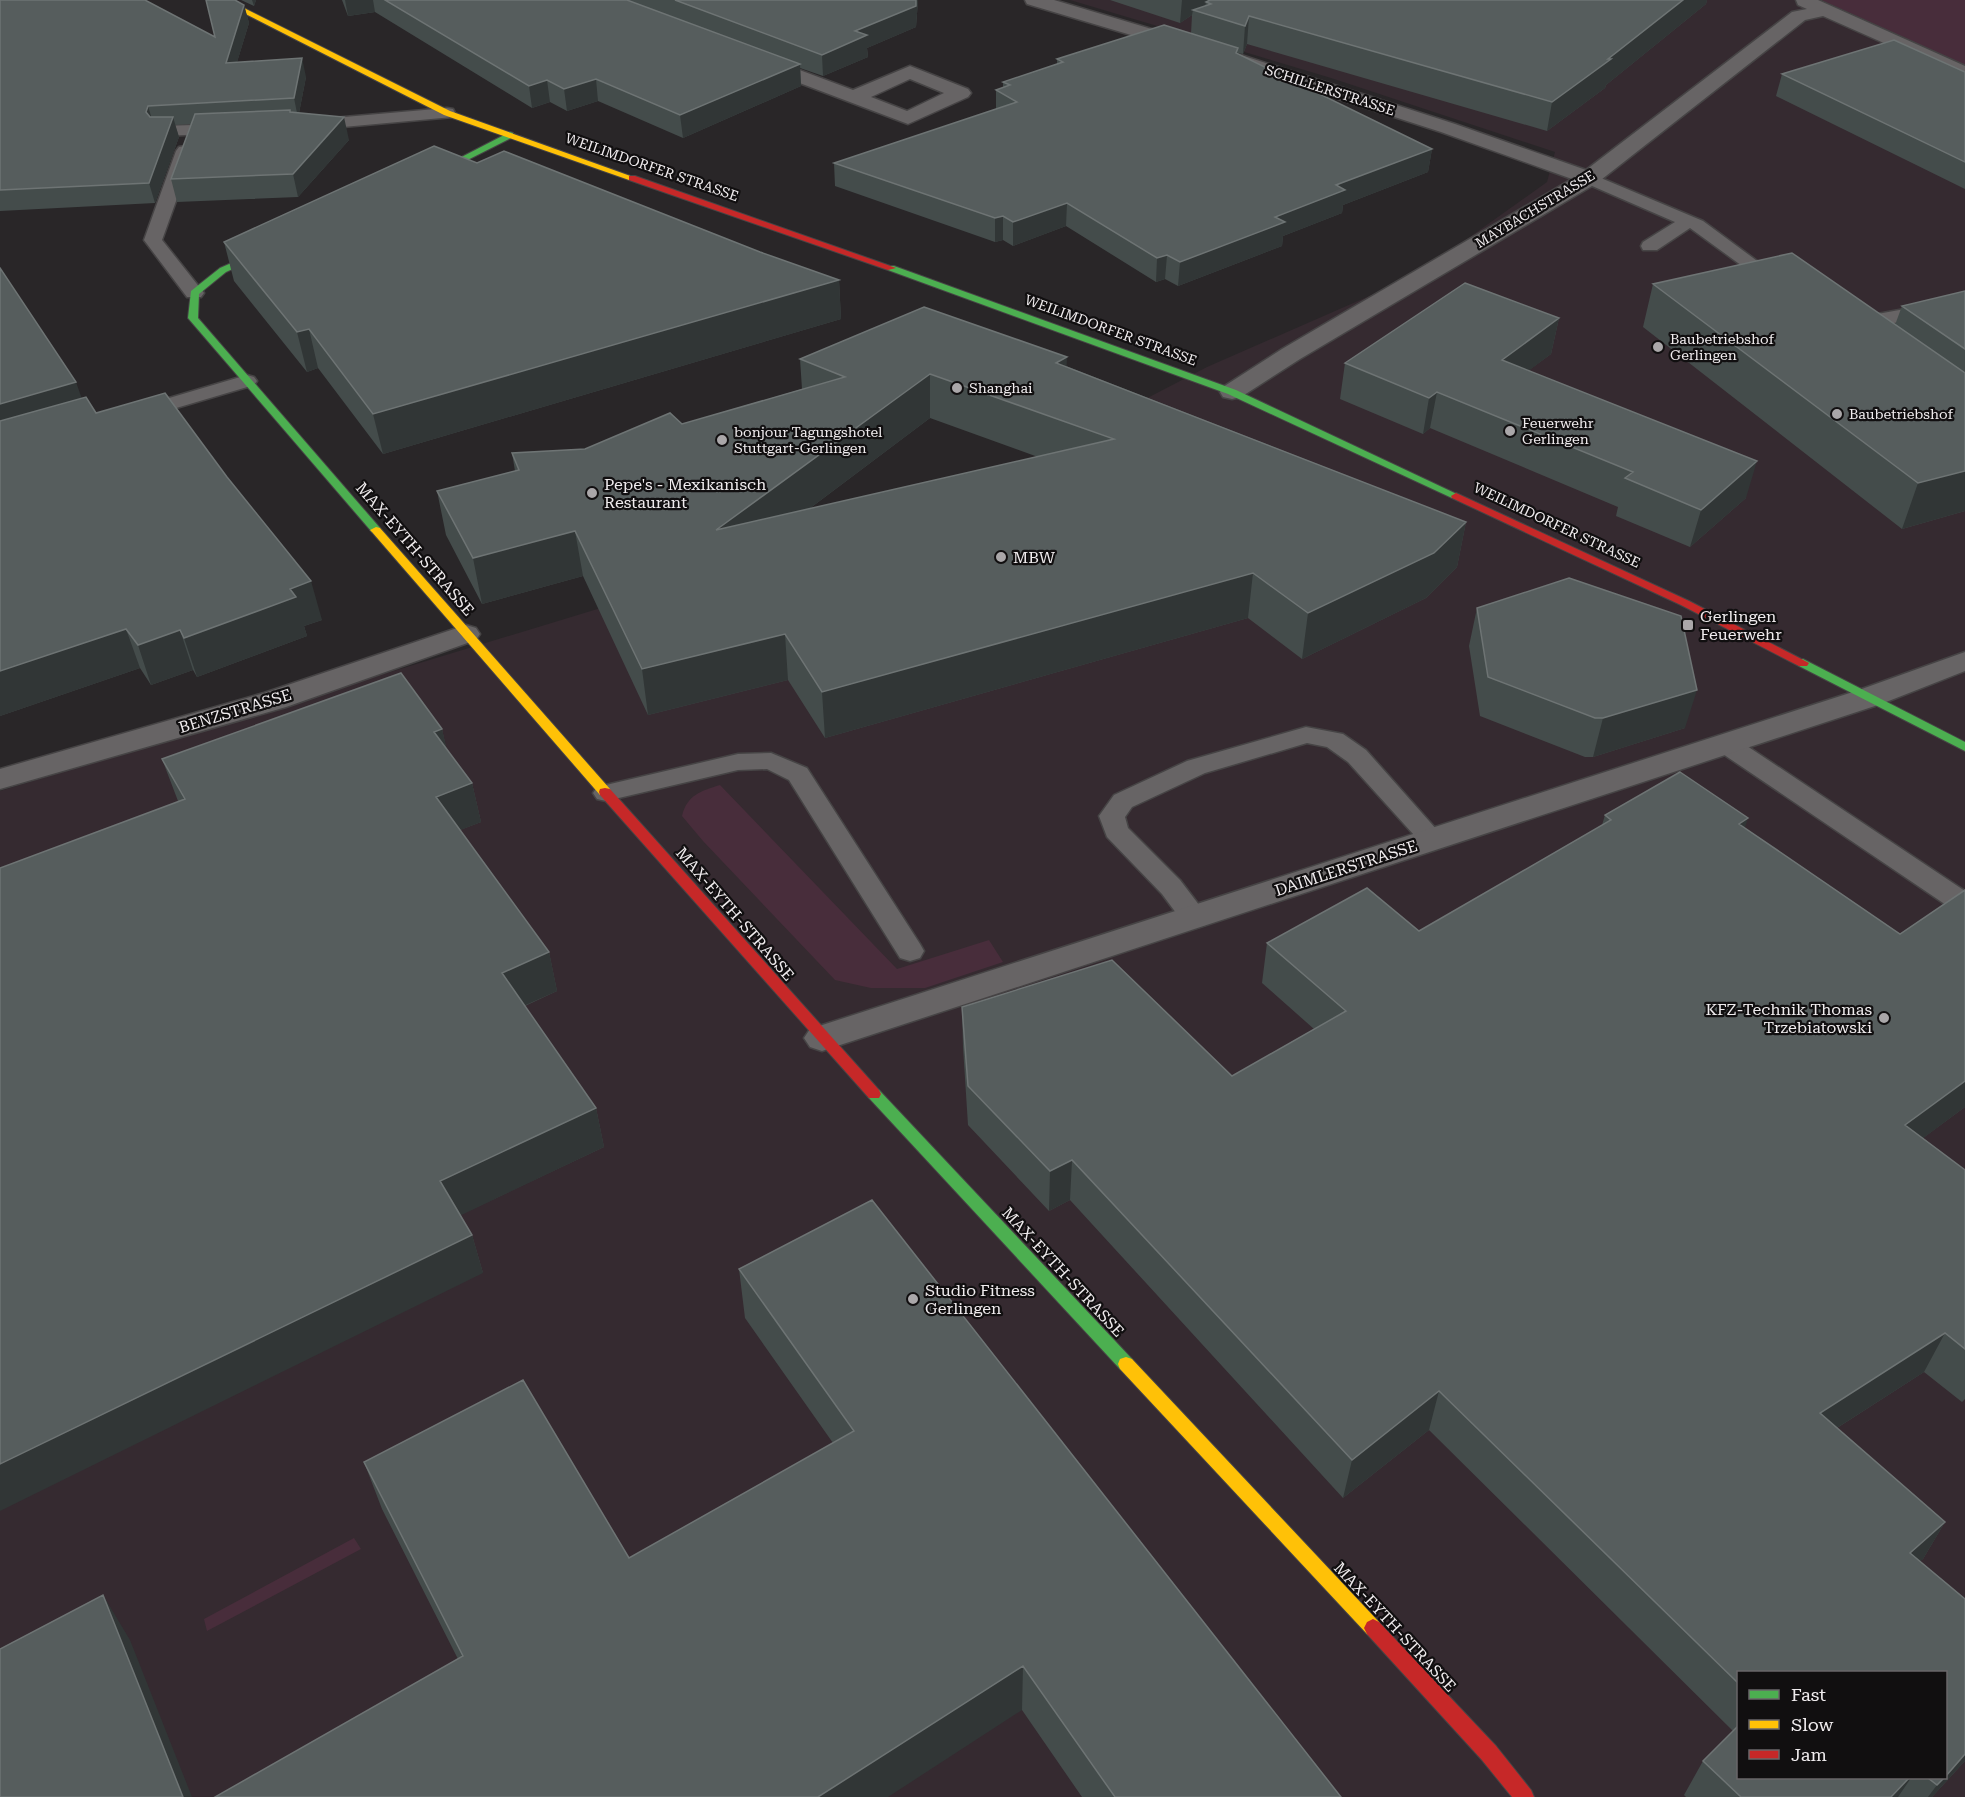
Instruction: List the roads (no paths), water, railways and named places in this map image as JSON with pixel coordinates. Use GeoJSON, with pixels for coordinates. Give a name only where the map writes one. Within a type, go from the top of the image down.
{"type":"FeatureCollection","features":[{"type":"Feature","properties":{"kind":"main road","name":"WEILIMDORFER STRASSE"},"geometry":{"type":"LineString","coordinates":[[222,0],[447,113],[888,267],[1232,392],[1685,603],[1965,747]]}},
{"type":"Feature","properties":{"kind":"main road"},"geometry":{"type":"LineString","coordinates":[[410,186],[510,135]]}},
{"type":"Feature","properties":{"kind":"main road"},"geometry":{"type":"LineString","coordinates":[[194,293],[223,270],[286,243]]}},
{"type":"Feature","properties":{"kind":"main road","name":"MAX-EYTH-STRASSE"},"geometry":{"type":"LineString","coordinates":[[194,293],[193,318],[466,634],[822,1038],[1489,1753],[1524,1797]]}},
{"type":"Feature","properties":{"kind":"street"},"geometry":{"type":"LineString","coordinates":[[1034,0],[1198,49]]}},
{"type":"Feature","properties":{"kind":"street"},"geometry":{"type":"LineString","coordinates":[[1803,0],[1965,73]]}},
{"type":"Feature","properties":{"kind":"street","name":"MAYBACHSTRASSE"},"geometry":{"type":"LineString","coordinates":[[1232,392],[1291,354],[1589,178],[1799,16],[1825,10]]}},
{"type":"Feature","properties":{"kind":"street"},"geometry":{"type":"LineString","coordinates":[[1167,40],[1187,29]]}},
{"type":"Feature","properties":{"kind":"street"},"geometry":{"type":"LineString","coordinates":[[743,55],[854,97]]}},
{"type":"Feature","properties":{"kind":"street","name":"SCHILLERSTRASSE"},"geometry":{"type":"LineString","coordinates":[[1220,55],[1437,124],[1589,178]]}},
{"type":"Feature","properties":{"kind":"street","name":"BENZSTRASSE"},"geometry":{"type":"LineString","coordinates":[[0,779],[275,700],[466,634]]}},
{"type":"Feature","properties":{"kind":"street","name":"DAIMLERSTRASSE"},"geometry":{"type":"LineString","coordinates":[[822,1038],[1870,697],[1965,661]]}},
{"type":"Feature","properties":{"kind":"lane"},"geometry":{"type":"LineString","coordinates":[[298,125],[447,113]]}},
{"type":"Feature","properties":{"kind":"lane"},"geometry":{"type":"LineString","coordinates":[[162,131],[239,128]]}},
{"type":"Feature","properties":{"kind":"lane"},"geometry":{"type":"LineString","coordinates":[[192,130],[153,240],[194,293]]}},
{"type":"Feature","properties":{"kind":"lane"},"geometry":{"type":"LineString","coordinates":[[1589,178],[1689,221],[1792,293]]}},
{"type":"Feature","properties":{"kind":"lane"},"geometry":{"type":"LineString","coordinates":[[1650,246],[1689,221]]}},
{"type":"Feature","properties":{"kind":"lane"},"geometry":{"type":"LineString","coordinates":[[1859,341],[1835,324],[1965,304]]}},
{"type":"Feature","properties":{"kind":"lane"},"geometry":{"type":"LineString","coordinates":[[123,418],[247,381]]}},
{"type":"Feature","properties":{"kind":"lane"},"geometry":{"type":"LineString","coordinates":[[1195,918],[1171,887],[1116,831],[1112,816],[1123,801],[1196,767],[1306,735],[1334,740],[1357,756],[1432,839]]}},
{"type":"Feature","properties":{"kind":"lane"},"geometry":{"type":"LineString","coordinates":[[1726,744],[1965,904]]}},
{"type":"Feature","properties":{"kind":"lane"},"geometry":{"type":"LineString","coordinates":[[606,793],[738,762],[771,761],[798,774],[910,951]]}},
{"type":"Feature","properties":{"kind":"place","name":"Baubetriebshof Gerlingen"},"geometry":{"type":"Point","coordinates":[1658,347]}},
{"type":"Feature","properties":{"kind":"place","name":"Shanghai"},"geometry":{"type":"Point","coordinates":[957,388]}},
{"type":"Feature","properties":{"kind":"place","name":"Baubetriebshof"},"geometry":{"type":"Point","coordinates":[1837,414]}},
{"type":"Feature","properties":{"kind":"place","name":"Feuerwehr Gerlingen"},"geometry":{"type":"Point","coordinates":[1510,431]}},
{"type":"Feature","properties":{"kind":"place","name":"bonjour Tagungshotel Stuttgart-Gerlingen"},"geometry":{"type":"Point","coordinates":[722,440]}},
{"type":"Feature","properties":{"kind":"place","name":"Pepe's - Mexikanisch Restaurant"},"geometry":{"type":"Point","coordinates":[592,493]}},
{"type":"Feature","properties":{"kind":"place","name":"MBW"},"geometry":{"type":"Point","coordinates":[1001,557]}},
{"type":"Feature","properties":{"kind":"place","name":"Gerlingen Feuerwehr"},"geometry":{"type":"Point","coordinates":[1688,625]}},
{"type":"Feature","properties":{"kind":"place","name":"KFZ-Technik Thomas Trzebiatowski"},"geometry":{"type":"Point","coordinates":[1884,1018]}},
{"type":"Feature","properties":{"kind":"place","name":"Studio Fitness Gerlingen"},"geometry":{"type":"Point","coordinates":[913,1299]}}]}
